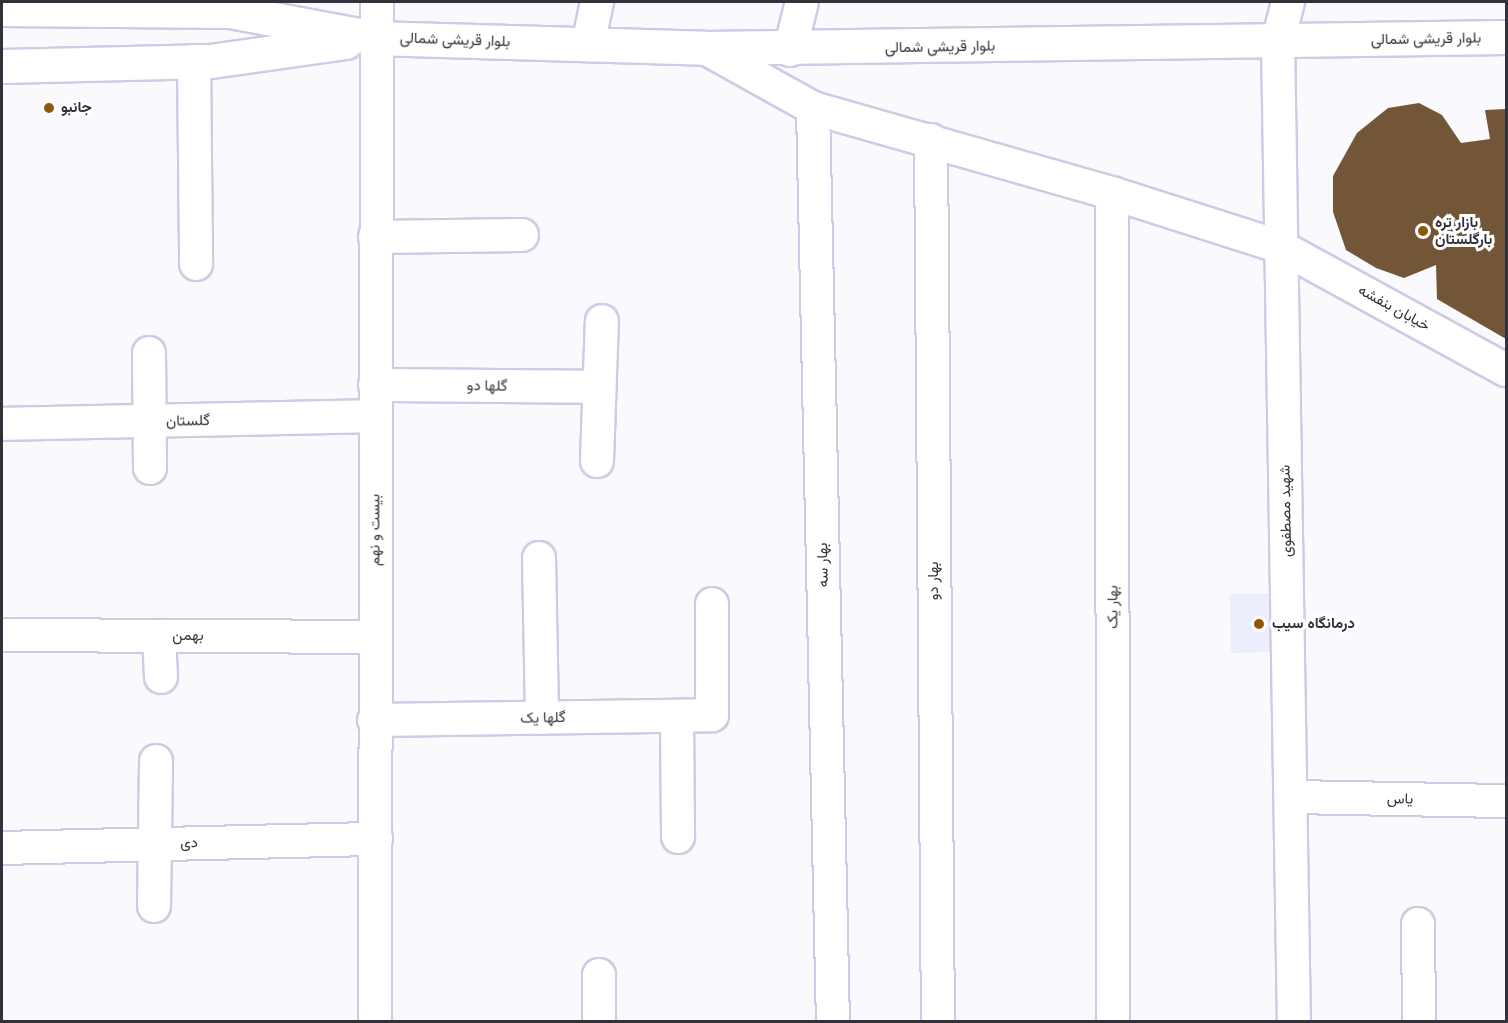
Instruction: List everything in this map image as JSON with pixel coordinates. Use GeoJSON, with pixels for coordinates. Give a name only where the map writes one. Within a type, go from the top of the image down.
{"type":"FeatureCollection","features":[{"type":"Feature","properties":{"kind":"main road","name":"بلوار قریشی شمالی"},"geometry":{"type":"LineString","coordinates":[[2,9],[208,6],[374,38],[790,50],[1506,38]]}},
{"type":"Feature","properties":{"kind":"main road"},"geometry":{"type":"LineString","coordinates":[[202,61],[220,49],[224,34],[208,6]]}},
{"type":"Feature","properties":{"kind":"main road","name":"بلوار قریشی شمالی"},"geometry":{"type":"LineString","coordinates":[[2,66],[202,61],[374,38]]}},
{"type":"Feature","properties":{"kind":"street","name":"بیست و نهم"},"geometry":{"type":"LineString","coordinates":[[375,1022],[374,38],[376,2]]}},
{"type":"Feature","properties":{"kind":"street"},"geometry":{"type":"LineString","coordinates":[[588,45],[597,2]]}},
{"type":"Feature","properties":{"kind":"street"},"geometry":{"type":"LineString","coordinates":[[790,50],[802,2]]}},
{"type":"Feature","properties":{"kind":"street","name":"شهید مصطفوی"},"geometry":{"type":"LineString","coordinates":[[1288,2],[1278,41],[1293,798],[1294,1022]]}},
{"type":"Feature","properties":{"kind":"street","name":"خیابان بنفشه"},"geometry":{"type":"LineString","coordinates":[[705,48],[813,108],[1112,193],[1281,247],[1506,370]]}},
{"type":"Feature","properties":{"kind":"street"},"geometry":{"type":"LineString","coordinates":[[196,264],[202,61]]}},
{"type":"Feature","properties":{"kind":"street","name":"بهار سه"},"geometry":{"type":"LineString","coordinates":[[813,108],[833,1022]]}},
{"type":"Feature","properties":{"kind":"street","name":"بهار دو"},"geometry":{"type":"LineString","coordinates":[[931,140],[938,1022]]}},
{"type":"Feature","properties":{"kind":"street","name":"بهار یک"},"geometry":{"type":"LineString","coordinates":[[1112,193],[1113,1022]]}},
{"type":"Feature","properties":{"kind":"street"},"geometry":{"type":"LineString","coordinates":[[375,237],[522,236]]}},
{"type":"Feature","properties":{"kind":"street"},"geometry":{"type":"LineString","coordinates":[[597,461],[602,321]]}},
{"type":"Feature","properties":{"kind":"street"},"geometry":{"type":"LineString","coordinates":[[148,353],[150,468]]}},
{"type":"Feature","properties":{"kind":"street","name":"گلها دو"},"geometry":{"type":"LineString","coordinates":[[375,385],[599,387]]}},
{"type":"Feature","properties":{"kind":"street","name":"گلستان"},"geometry":{"type":"LineString","coordinates":[[2,424],[375,416]]}},
{"type":"Feature","properties":{"kind":"street"},"geometry":{"type":"LineString","coordinates":[[539,558],[542,718]]}},
{"type":"Feature","properties":{"kind":"street","name":"گلها یک"},"geometry":{"type":"LineString","coordinates":[[374,720],[712,715],[712,604]]}},
{"type":"Feature","properties":{"kind":"street","name":"بهمن"},"geometry":{"type":"LineString","coordinates":[[2,635],[375,637]]}},
{"type":"Feature","properties":{"kind":"street"},"geometry":{"type":"LineString","coordinates":[[159,636],[161,677]]}},
{"type":"Feature","properties":{"kind":"street"},"geometry":{"type":"LineString","coordinates":[[677,716],[678,837]]}},
{"type":"Feature","properties":{"kind":"street"},"geometry":{"type":"LineString","coordinates":[[154,906],[156,761]]}},
{"type":"Feature","properties":{"kind":"street","name":"یاس"},"geometry":{"type":"LineString","coordinates":[[1293,798],[1506,801]]}},
{"type":"Feature","properties":{"kind":"street","name":"دی"},"geometry":{"type":"LineString","coordinates":[[2,848],[376,839]]}},
{"type":"Feature","properties":{"kind":"street"},"geometry":{"type":"LineString","coordinates":[[1418,924],[1419,1022]]}},
{"type":"Feature","properties":{"kind":"street"},"geometry":{"type":"LineString","coordinates":[[599,975],[599,1022]]}},
{"type":"Feature","properties":{"kind":"shaded area","name":"درمانگاه سیب"},"geometry":{"type":"Polygon","coordinates":[[[1288,593],[1289,652],[1231,653],[1230,594],[1288,593]]]}},
{"type":"Feature","properties":{"kind":"building","name":"بازار تره بارگلستان"},"geometry":{"type":"Polygon","coordinates":[[[1419,103],[1442,115],[1461,143],[1490,139],[1485,110],[1506,109],[1506,339],[1437,299],[1436,265],[1404,278],[1376,268],[1346,250],[1333,212],[1333,176],[1357,133],[1388,108],[1419,103]]]}},
{"type":"Feature","properties":{"kind":"place","name":"جانبو"},"geometry":{"type":"Point","coordinates":[49,108]}},
{"type":"Feature","properties":{"kind":"place","name":"بازار تره بارگلستان"},"geometry":{"type":"Point","coordinates":[1423,231]}},
{"type":"Feature","properties":{"kind":"place","name":"درمانگاه سیب"},"geometry":{"type":"Point","coordinates":[1259,624]}}]}
